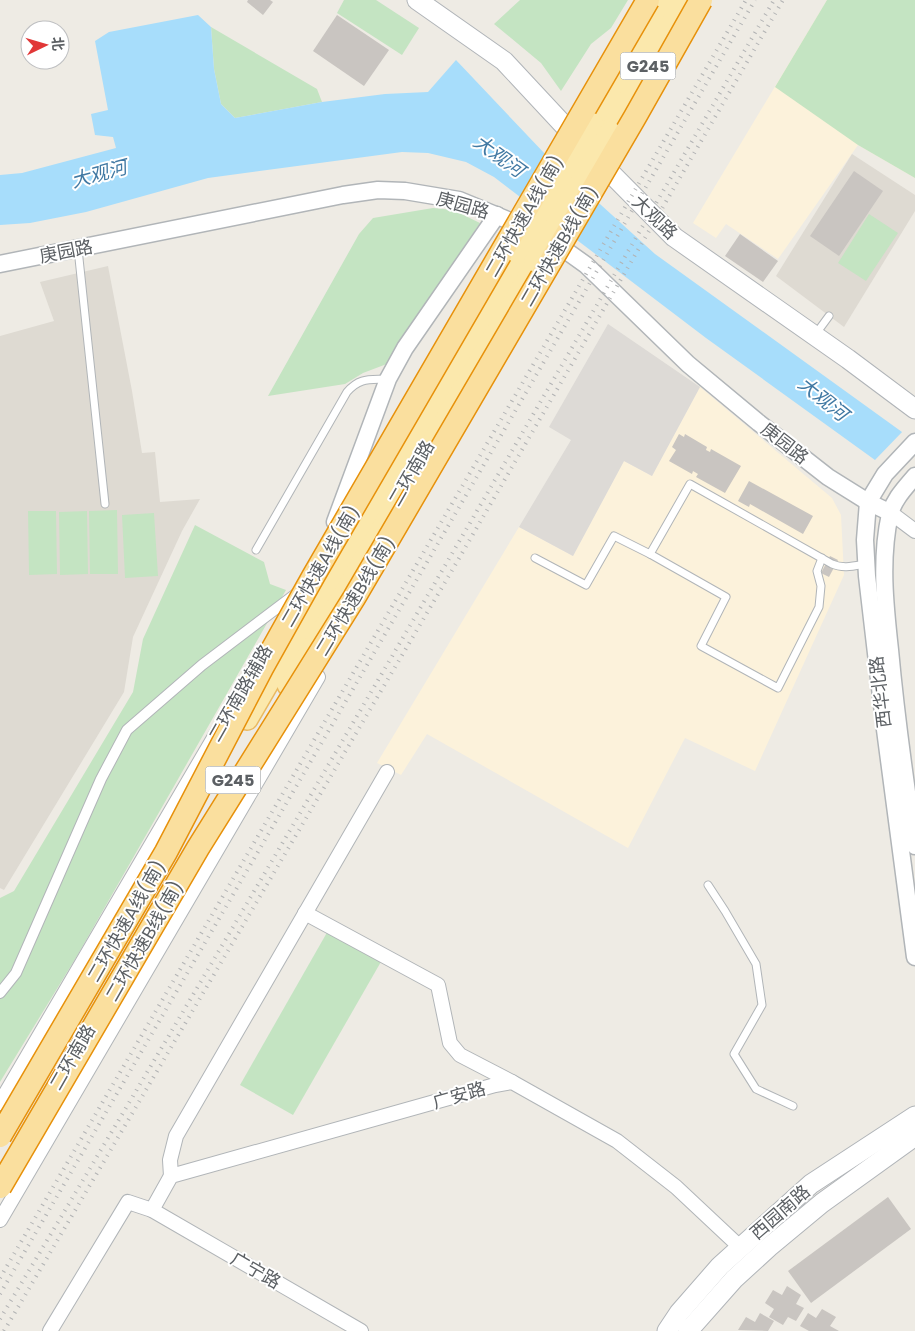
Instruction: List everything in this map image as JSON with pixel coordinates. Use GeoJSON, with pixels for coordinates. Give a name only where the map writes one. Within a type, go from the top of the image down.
{"type":"FeatureCollection","features":[{"type":"Feature","properties":{"kind":"highway","name":"二环快速A线(南)"},"geometry":{"type":"LineString","coordinates":[[0,1136],[171,844],[262,668],[314,575],[648,0]]}},
{"type":"Feature","properties":{"kind":"highway","name":"二环快速B线(南)"},"geometry":{"type":"LineString","coordinates":[[0,1186],[198,848],[364,581],[635,117],[701,0]]}},
{"type":"Feature","properties":{"kind":"main road","name":"大观路"},"geometry":{"type":"LineString","coordinates":[[417,0],[504,61],[572,134],[674,237],[915,409]]}},
{"type":"Feature","properties":{"kind":"main road","name":"二环南路"},"geometry":{"type":"LineString","coordinates":[[602,128],[664,0]]}},
{"type":"Feature","properties":{"kind":"main road","name":"二环南路"},"geometry":{"type":"LineString","coordinates":[[0,1180],[526,257],[602,128],[685,0]]}},
{"type":"Feature","properties":{"kind":"main road","name":"二环南路"},"geometry":{"type":"LineString","coordinates":[[0,1143],[458,375]]}},
{"type":"Feature","properties":{"kind":"main road","name":"西园南路"},"geometry":{"type":"LineString","coordinates":[[666,1331],[684,1306],[720,1266],[811,1184],[915,1116]]}},
{"type":"Feature","properties":{"kind":"main road","name":"西园南路"},"geometry":{"type":"LineString","coordinates":[[688,1331],[734,1278],[769,1247],[822,1203],[915,1136]]}},
{"type":"Feature","properties":{"kind":"street","name":"庚园路"},"geometry":{"type":"LineString","coordinates":[[0,264],[343,195],[378,190],[405,191],[459,200],[547,236],[586,265],[688,364],[752,417],[828,477],[868,502],[891,513]]}},
{"type":"Feature","properties":{"kind":"street"},"geometry":{"type":"LineString","coordinates":[[319,558],[342,506],[388,379],[405,348],[497,215]]}},
{"type":"Feature","properties":{"kind":"street"},"geometry":{"type":"LineString","coordinates":[[0,1220],[365,594],[409,509],[458,375]]}},
{"type":"Feature","properties":{"kind":"street","name":"二环南路辅路"},"geometry":{"type":"LineString","coordinates":[[0,1103],[319,558],[377,472],[458,375]]}},
{"type":"Feature","properties":{"kind":"street","name":"西华北路"},"geometry":{"type":"LineString","coordinates":[[915,442],[885,474],[868,502],[865,540],[884,722],[915,957]]}},
{"type":"Feature","properties":{"kind":"street","name":"西华北路"},"geometry":{"type":"LineString","coordinates":[[915,476],[896,500],[891,513],[884,562],[896,720],[915,846]]}},
{"type":"Feature","properties":{"kind":"street"},"geometry":{"type":"LineString","coordinates":[[891,513],[915,532]]}},
{"type":"Feature","properties":{"kind":"street"},"geometry":{"type":"LineString","coordinates":[[0,993],[16,973],[101,779],[127,730],[202,665],[299,592]]}},
{"type":"Feature","properties":{"kind":"street"},"geometry":{"type":"LineString","coordinates":[[152,1210],[171,1176],[170,1160],[176,1136],[387,772]]}},
{"type":"Feature","properties":{"kind":"street"},"geometry":{"type":"LineString","coordinates":[[305,913],[438,984],[450,1043],[460,1056],[512,1082],[617,1141],[676,1187],[740,1247]]}},
{"type":"Feature","properties":{"kind":"street","name":"广安路"},"geometry":{"type":"LineString","coordinates":[[171,1176],[495,1085],[512,1082]]}},
{"type":"Feature","properties":{"kind":"street","name":"广宁路"},"geometry":{"type":"LineString","coordinates":[[50,1331],[128,1202],[152,1210],[361,1331]]}},
{"type":"Feature","properties":{"kind":"lane"},"geometry":{"type":"LineString","coordinates":[[78,249],[105,504]]}},
{"type":"Feature","properties":{"kind":"lane"},"geometry":{"type":"LineString","coordinates":[[815,336],[829,316]]}},
{"type":"Feature","properties":{"kind":"lane"},"geometry":{"type":"LineString","coordinates":[[256,550],[347,392],[354,383],[364,380],[388,379]]}},
{"type":"Feature","properties":{"kind":"lane"},"geometry":{"type":"LineString","coordinates":[[650,554],[690,484],[838,567],[867,564]]}},
{"type":"Feature","properties":{"kind":"lane"},"geometry":{"type":"LineString","coordinates":[[535,558],[586,585],[614,536],[650,554],[726,597],[701,646],[778,688],[819,607],[821,586],[817,571],[822,558]]}},
{"type":"Feature","properties":{"kind":"lane"},"geometry":{"type":"LineString","coordinates":[[708,885],[756,964],[762,1005],[734,1054],[756,1089],[793,1106]]}},
{"type":"Feature","properties":{"kind":"shaded area"},"geometry":{"type":"Polygon","coordinates":[[[827,0],[915,0],[915,178],[858,145],[778,259],[726,224],[716,238],[693,223],[827,0]]]}},
{"type":"Feature","properties":{"kind":"shaded area"},"geometry":{"type":"Polygon","coordinates":[[[852,154],[915,195],[915,211],[844,327],[776,276],[852,154]]]}},
{"type":"Feature","properties":{"kind":"shaded area"},"geometry":{"type":"Polygon","coordinates":[[[108,266],[142,453],[155,452],[160,502],[200,499],[182,531],[133,637],[124,692],[4,890],[0,888],[0,336],[54,321],[40,282],[108,266]]]}},
{"type":"Feature","properties":{"kind":"shaded area"},"geometry":{"type":"Polygon","coordinates":[[[608,324],[700,387],[652,476],[624,461],[573,556],[519,527],[571,440],[549,427],[608,324]]]}},
{"type":"Feature","properties":{"kind":"shaded area"},"geometry":{"type":"Polygon","coordinates":[[[700,387],[832,498],[841,515],[844,575],[755,771],[685,738],[628,848],[427,734],[401,775],[377,763],[519,527],[573,556],[624,461],[652,476],[700,387]]]}},
{"type":"Feature","properties":{"kind":"green space"},"geometry":{"type":"Polygon","coordinates":[[[344,0],[376,0],[419,28],[402,55],[337,13],[344,0]]]}},
{"type":"Feature","properties":{"kind":"green space"},"geometry":{"type":"Polygon","coordinates":[[[520,0],[628,0],[611,28],[591,44],[561,91],[541,63],[494,24],[520,0]]]}},
{"type":"Feature","properties":{"kind":"green space"},"geometry":{"type":"Polygon","coordinates":[[[827,0],[915,0],[915,178],[858,145],[775,87],[827,0]]]}},
{"type":"Feature","properties":{"kind":"green space"},"geometry":{"type":"Polygon","coordinates":[[[211,27],[317,89],[322,102],[235,118],[221,104],[214,69],[211,27]]]}},
{"type":"Feature","properties":{"kind":"green space"},"geometry":{"type":"Polygon","coordinates":[[[433,208],[453,210],[480,223],[409,330],[392,362],[363,373],[345,384],[268,396],[359,234],[373,218],[433,208]]]}},
{"type":"Feature","properties":{"kind":"green space"},"geometry":{"type":"Polygon","coordinates":[[[869,214],[898,233],[866,281],[838,263],[869,214]]]}},
{"type":"Feature","properties":{"kind":"green space"},"geometry":{"type":"Polygon","coordinates":[[[117,510],[118,574],[90,574],[89,511],[117,510]]]}},
{"type":"Feature","properties":{"kind":"green space"},"geometry":{"type":"Polygon","coordinates":[[[28,511],[56,511],[57,574],[29,575],[28,511]]]}},
{"type":"Feature","properties":{"kind":"green space"},"geometry":{"type":"Polygon","coordinates":[[[87,511],[88,574],[60,575],[59,512],[87,511]]]}},
{"type":"Feature","properties":{"kind":"green space"},"geometry":{"type":"Polygon","coordinates":[[[154,513],[158,576],[125,578],[122,515],[154,513]]]}},
{"type":"Feature","properties":{"kind":"green space"},"geometry":{"type":"Polygon","coordinates":[[[195,525],[264,562],[270,584],[286,590],[77,956],[0,1082],[0,898],[14,891],[133,692],[143,639],[195,525]]]}},
{"type":"Feature","properties":{"kind":"green space"},"geometry":{"type":"Polygon","coordinates":[[[329,929],[382,960],[293,1115],[240,1085],[329,929]]]}},
{"type":"Feature","properties":{"kind":"water","name":"大观河"},"geometry":{"type":"Polygon","coordinates":[[[198,15],[211,27],[214,69],[221,104],[235,118],[322,102],[385,94],[428,92],[456,60],[546,155],[655,254],[902,432],[915,497],[875,460],[706,338],[494,177],[466,162],[428,153],[402,152],[208,178],[86,212],[30,223],[0,225],[0,175],[22,173],[116,148],[113,137],[95,135],[91,114],[108,110],[95,41],[109,32],[198,15]]]}},
{"type":"Feature","properties":{"kind":"pier"},"geometry":{"type":"Polygon","coordinates":[[[904,430],[915,441],[915,500],[873,462],[904,430]]]}},
{"type":"Feature","properties":{"kind":"building"},"geometry":{"type":"Polygon","coordinates":[[[248,0],[270,0],[273,2],[263,15],[247,2],[248,0]]]}},
{"type":"Feature","properties":{"kind":"building"},"geometry":{"type":"Polygon","coordinates":[[[337,15],[389,50],[364,86],[313,51],[337,15]]]}},
{"type":"Feature","properties":{"kind":"building"},"geometry":{"type":"Polygon","coordinates":[[[854,171],[883,191],[839,256],[810,236],[854,171]]]}},
{"type":"Feature","properties":{"kind":"building"},"geometry":{"type":"Polygon","coordinates":[[[740,234],[778,261],[763,282],[725,256],[740,234]]]}},
{"type":"Feature","properties":{"kind":"building"},"geometry":{"type":"Polygon","coordinates":[[[679,434],[684,437],[685,434],[707,447],[706,450],[710,452],[711,449],[741,466],[725,493],[696,477],[698,474],[693,471],[692,474],[669,461],[676,450],[672,447],[679,434]]]}},
{"type":"Feature","properties":{"kind":"building"},"geometry":{"type":"Polygon","coordinates":[[[749,481],[813,516],[803,534],[750,504],[749,507],[738,501],[749,481]]]}},
{"type":"Feature","properties":{"kind":"building"},"geometry":{"type":"Polygon","coordinates":[[[830,556],[838,560],[829,577],[821,573],[830,556]]]}},
{"type":"Feature","properties":{"kind":"building"},"geometry":{"type":"Polygon","coordinates":[[[888,1197],[911,1229],[811,1303],[788,1271],[888,1197]]]}},
{"type":"Feature","properties":{"kind":"building"},"geometry":{"type":"Polygon","coordinates":[[[787,1286],[801,1295],[796,1304],[804,1308],[796,1321],[788,1317],[783,1325],[769,1317],[774,1309],[765,1303],[773,1290],[782,1295],[787,1286]]]}},
{"type":"Feature","properties":{"kind":"building"},"geometry":{"type":"Polygon","coordinates":[[[822,1309],[836,1317],[830,1326],[839,1331],[809,1331],[800,1326],[808,1313],[816,1318],[822,1309]]]}},
{"type":"Feature","properties":{"kind":"building"},"geometry":{"type":"Polygon","coordinates":[[[760,1313],[774,1321],[768,1331],[738,1330],[746,1317],[755,1322],[760,1313]]]}},
{"type":"Feature","properties":{"kind":"railway"},"geometry":{"type":"LineString","coordinates":[[0,1278],[746,0]]}},
{"type":"Feature","properties":{"kind":"railway"},"geometry":{"type":"LineString","coordinates":[[0,1294],[755,0]]}},
{"type":"Feature","properties":{"kind":"railway"},"geometry":{"type":"LineString","coordinates":[[0,1319],[293,826],[774,0]]}},
{"type":"Feature","properties":{"kind":"railway"},"geometry":{"type":"LineString","coordinates":[[4,1331],[454,567],[783,0]]}}]}
